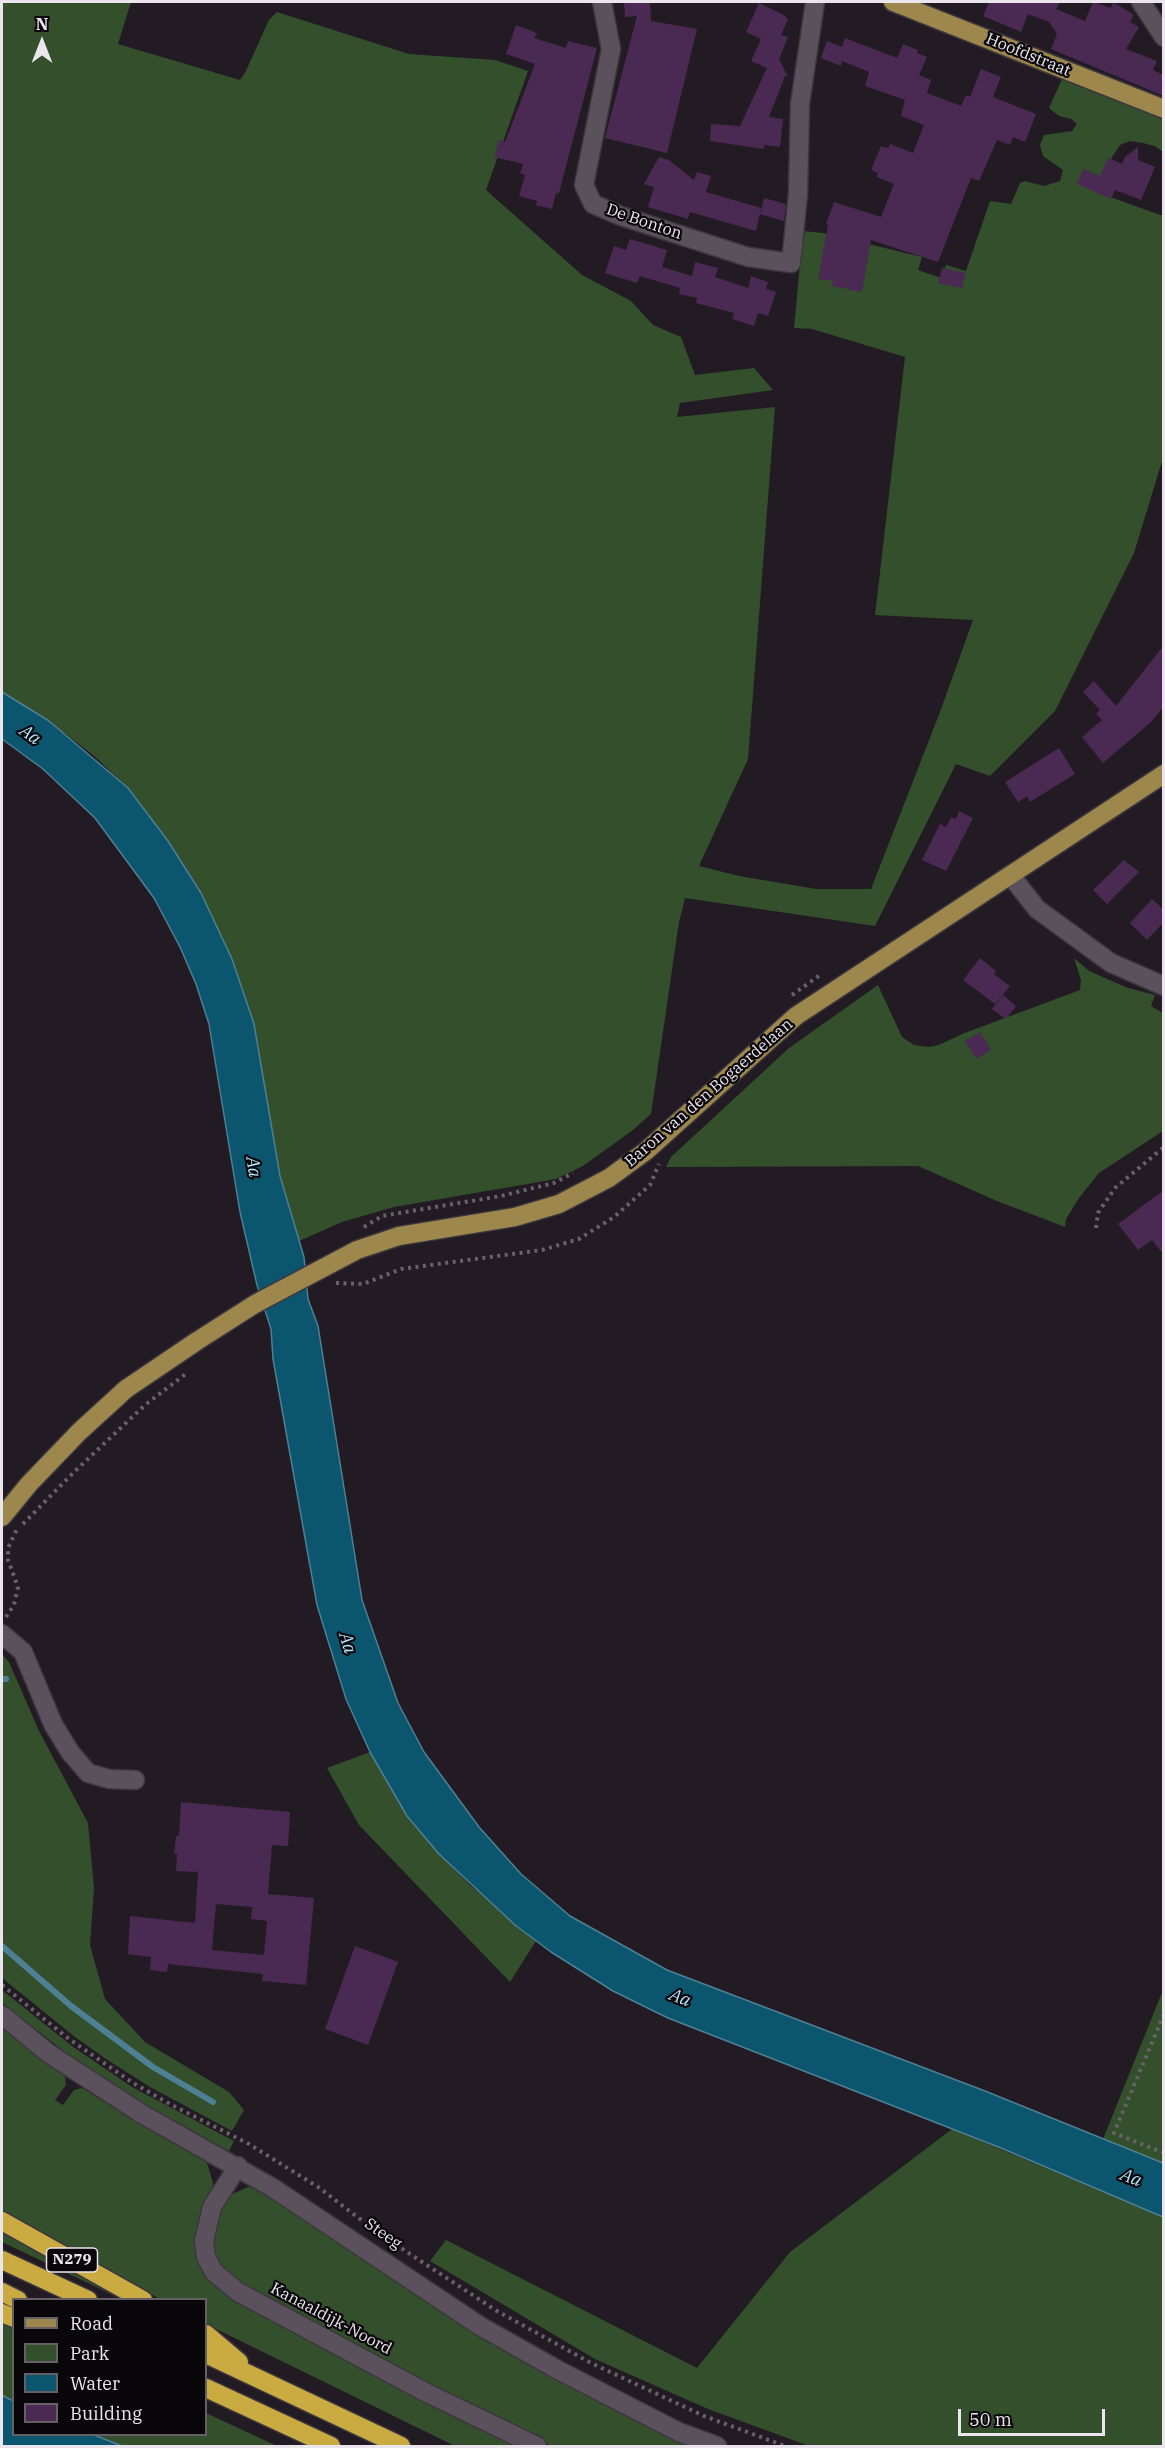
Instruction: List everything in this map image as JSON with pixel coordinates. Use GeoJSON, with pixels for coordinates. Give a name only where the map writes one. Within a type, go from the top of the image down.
{"type":"FeatureCollection","features":[{"type":"Feature","properties":{"kind":"highway","name":"N279"},"geometry":{"type":"LineString","coordinates":[[2,2221],[139,2298]]}},
{"type":"Feature","properties":{"kind":"highway","name":"N279"},"geometry":{"type":"LineString","coordinates":[[2,2260],[84,2298]]}},
{"type":"Feature","properties":{"kind":"highway"},"geometry":{"type":"LineString","coordinates":[[207,2335],[259,2379]]}},
{"type":"Feature","properties":{"kind":"highway"},"geometry":{"type":"LineString","coordinates":[[207,2354],[401,2446]]}},
{"type":"Feature","properties":{"kind":"highway"},"geometry":{"type":"LineString","coordinates":[[207,2388],[331,2446]]}},
{"type":"Feature","properties":{"kind":"main road","name":"Hoofdstraat"},"geometry":{"type":"LineString","coordinates":[[893,2],[1164,109]]}},
{"type":"Feature","properties":{"kind":"main road","name":"Baron van den Bogaerdelaan"},"geometry":{"type":"LineString","coordinates":[[2,1517],[29,1484],[126,1389],[255,1304],[357,1250],[399,1236],[515,1216],[559,1204],[609,1178],[646,1151],[796,1016],[1164,774]]}},
{"type":"Feature","properties":{"kind":"street","name":"De Bonton"},"geometry":{"type":"LineString","coordinates":[[602,2],[611,49],[584,185],[593,204],[621,216],[748,257],[791,263],[798,194],[800,104],[815,2]]}},
{"type":"Feature","properties":{"kind":"street"},"geometry":{"type":"LineString","coordinates":[[1149,6],[1164,37]]}},
{"type":"Feature","properties":{"kind":"street"},"geometry":{"type":"LineString","coordinates":[[1011,876],[1037,909],[1111,963],[1164,986]]}},
{"type":"Feature","properties":{"kind":"street"},"geometry":{"type":"LineString","coordinates":[[2,1634],[23,1652],[53,1724],[88,1773],[109,1779],[135,1780]]}},
{"type":"Feature","properties":{"kind":"street","name":"Steeg"},"geometry":{"type":"LineString","coordinates":[[2,2015],[48,2053],[133,2108],[238,2166],[480,2326],[558,2370],[680,2432],[717,2446]]}},
{"type":"Feature","properties":{"kind":"street","name":"Kanaaldijk-Noord"},"geometry":{"type":"LineString","coordinates":[[238,2166],[212,2207],[204,2241],[206,2257],[214,2272],[238,2292],[427,2393],[537,2446]]}},
{"type":"Feature","properties":{"kind":"path","name":"Baron van den Bogaerdelaan"},"geometry":{"type":"LineString","coordinates":[[790,996],[830,969]]}},
{"type":"Feature","properties":{"kind":"path"},"geometry":{"type":"LineString","coordinates":[[1096,1228],[1098,1213],[1115,1188],[1164,1148]]}},
{"type":"Feature","properties":{"kind":"path"},"geometry":{"type":"LineString","coordinates":[[362,1228],[382,1216],[501,1196],[554,1183],[581,1169]]}},
{"type":"Feature","properties":{"kind":"path"},"geometry":{"type":"LineString","coordinates":[[329,1283],[363,1284]]}},
{"type":"Feature","properties":{"kind":"path"},"geometry":{"type":"LineString","coordinates":[[2,1622],[14,1605],[18,1587],[8,1560],[8,1548],[16,1530],[144,1405],[190,1370]]}},
{"type":"Feature","properties":{"kind":"path","name":"Steeg"},"geometry":{"type":"LineString","coordinates":[[2,1985],[69,2039],[133,2083],[249,2144],[318,2187],[381,2235],[497,2311],[591,2363],[704,2416],[785,2446]]}},
{"type":"Feature","properties":{"kind":"path"},"geometry":{"type":"LineString","coordinates":[[1164,2014],[1114,2133],[1164,2153]]}},
{"type":"Feature","properties":{"kind":"green space"},"geometry":{"type":"Polygon","coordinates":[[[2,2],[131,2],[118,44],[240,80],[269,20],[277,12],[409,54],[495,60],[528,71],[486,190],[582,275],[631,301],[653,325],[681,337],[695,375],[754,368],[773,390],[680,403],[677,417],[775,407],[748,759],[699,866],[739,876],[816,889],[871,889],[973,620],[875,615],[905,357],[812,329],[794,328],[803,231],[823,233],[922,257],[918,270],[941,278],[946,265],[966,271],[990,201],[1011,204],[1020,183],[1025,181],[1044,186],[1060,181],[1063,170],[1043,156],[1040,145],[1044,135],[1072,131],[1077,124],[1071,119],[1059,116],[1049,108],[1062,79],[1163,119],[1163,152],[1155,146],[1143,143],[1130,141],[1120,145],[1112,157],[1099,193],[1163,216],[1163,458],[1134,553],[1055,711],[990,776],[956,764],[875,926],[685,898],[679,922],[651,1114],[583,1166],[556,1179],[394,1207],[342,1222],[299,1241],[280,1176],[168,841],[128,788],[93,755],[49,721],[2,692],[2,2]]]}},
{"type":"Feature","properties":{"kind":"green space"},"geometry":{"type":"Polygon","coordinates":[[[1074,958],[1089,971],[1128,988],[1155,995],[1151,1006],[1163,1013],[1163,1131],[1099,1173],[1079,1198],[1066,1219],[1065,1227],[997,1201],[918,1166],[666,1167],[671,1157],[789,1048],[878,985],[902,1037],[914,1045],[928,1047],[939,1045],[962,1034],[1080,990],[1081,980],[1074,958]]]}},
{"type":"Feature","properties":{"kind":"green space"},"geometry":{"type":"Polygon","coordinates":[[[2,1654],[9,1662],[39,1731],[88,1823],[94,1888],[90,1945],[105,1999],[145,2042],[229,2092],[244,2110],[232,2131],[150,2087],[106,2059],[2,1978],[2,1654]]]}},
{"type":"Feature","properties":{"kind":"green space"},"geometry":{"type":"Polygon","coordinates":[[[370,1752],[407,1816],[439,1854],[470,1885],[536,1941],[510,1982],[359,1825],[327,1768],[370,1752]]]}},
{"type":"Feature","properties":{"kind":"green space"},"geometry":{"type":"Polygon","coordinates":[[[2,1990],[72,2046],[132,2087],[234,2141],[229,2151],[147,2108],[84,2067],[2,2003],[2,1990]]]}},
{"type":"Feature","properties":{"kind":"green space"},"geometry":{"type":"Polygon","coordinates":[[[1163,1990],[1163,2163],[1103,2139],[1163,1990]]]}},
{"type":"Feature","properties":{"kind":"green space"},"geometry":{"type":"Polygon","coordinates":[[[2,2026],[65,2076],[66,2085],[55,2100],[63,2105],[74,2090],[82,2088],[130,2118],[202,2157],[207,2163],[213,2183],[205,2269],[520,2446],[455,2446],[207,2324],[207,2298],[158,2298],[2,2213],[2,2026]]]}},
{"type":"Feature","properties":{"kind":"green space"},"geometry":{"type":"Polygon","coordinates":[[[952,2129],[1163,2217],[1163,2446],[809,2446],[708,2409],[595,2359],[430,2261],[446,2240],[697,2368],[790,2252],[952,2129]]]}},
{"type":"Feature","properties":{"kind":"green space"},"geometry":{"type":"Polygon","coordinates":[[[248,2187],[276,2197],[448,2315],[701,2446],[551,2446],[383,2361],[245,2285],[226,2273],[219,2265],[212,2246],[217,2215],[226,2197],[248,2187]]]}},
{"type":"Feature","properties":{"kind":"green space"},"geometry":{"type":"Polygon","coordinates":[[[2,2227],[115,2291],[113,2295],[2,2242],[2,2227]]]}},
{"type":"Feature","properties":{"kind":"green space"},"geometry":{"type":"Polygon","coordinates":[[[2,2319],[12,2324],[12,2400],[2,2395],[2,2319]]]}},
{"type":"Feature","properties":{"kind":"green space"},"geometry":{"type":"Polygon","coordinates":[[[207,2413],[277,2446],[122,2446],[97,2436],[207,2436],[207,2413]]]}},
{"type":"Feature","properties":{"kind":"water","name":"Aa"},"geometry":{"type":"Polygon","coordinates":[[[2,692],[49,721],[128,788],[168,841],[201,893],[232,959],[254,1024],[280,1176],[304,1257],[308,1299],[318,1326],[362,1600],[398,1703],[424,1752],[479,1827],[521,1874],[570,1916],[667,1970],[985,2091],[1163,2163],[1163,2217],[1001,2148],[668,2018],[613,1991],[551,1952],[515,1925],[439,1854],[407,1816],[370,1752],[346,1699],[317,1605],[273,1359],[271,1329],[257,1285],[240,1212],[209,1024],[196,984],[180,947],[154,898],[95,818],[43,769],[2,739],[2,692]]]}},
{"type":"Feature","properties":{"kind":"water"},"geometry":{"type":"Polygon","coordinates":[[[2,2395],[12,2400],[12,2436],[97,2436],[122,2446],[2,2446],[2,2395]]]}},
{"type":"Feature","properties":{"kind":"building"},"geometry":{"type":"Polygon","coordinates":[[[624,2],[650,2],[651,21],[697,29],[667,153],[605,138],[637,16],[625,17],[624,2]]]}},
{"type":"Feature","properties":{"kind":"building"},"geometry":{"type":"Polygon","coordinates":[[[989,2],[1060,2],[1056,9],[1085,21],[1093,2],[1111,8],[1113,2],[1134,15],[1130,22],[1139,27],[1126,49],[1157,61],[1153,70],[1164,75],[1164,96],[1051,49],[1057,34],[1049,22],[1028,14],[1021,32],[983,16],[989,2]]]}},
{"type":"Feature","properties":{"kind":"building"},"geometry":{"type":"Polygon","coordinates":[[[759,3],[788,19],[781,35],[788,37],[779,59],[788,77],[785,76],[769,117],[783,119],[780,147],[764,145],[764,149],[710,141],[711,124],[740,126],[767,68],[751,61],[761,39],[746,32],[759,3]]]}},
{"type":"Feature","properties":{"kind":"building"},"geometry":{"type":"Polygon","coordinates":[[[516,25],[537,33],[534,38],[566,48],[568,41],[597,48],[559,193],[556,193],[552,209],[536,205],[537,201],[519,196],[525,175],[520,173],[523,164],[494,157],[499,140],[505,142],[535,64],[506,54],[516,25]]]}},
{"type":"Feature","properties":{"kind":"building"},"geometry":{"type":"Polygon","coordinates":[[[845,38],[897,58],[903,44],[918,50],[917,53],[927,57],[919,75],[931,80],[927,93],[961,106],[966,95],[970,97],[981,69],[1001,77],[993,97],[1036,114],[1025,142],[1013,137],[1010,145],[997,140],[979,181],[971,178],[938,262],[871,240],[862,292],[832,286],[833,281],[818,279],[828,225],[826,224],[834,202],[881,217],[894,184],[877,177],[878,173],[871,170],[881,146],[888,148],[890,144],[913,153],[924,125],[901,116],[905,100],[865,86],[869,72],[842,61],[841,66],[821,58],[827,41],[842,47],[845,38]]]}},
{"type":"Feature","properties":{"kind":"building"},"geometry":{"type":"Polygon","coordinates":[[[1138,147],[1138,160],[1155,167],[1141,200],[1115,190],[1111,199],[1077,184],[1083,169],[1100,176],[1108,158],[1122,164],[1125,157],[1138,147]]]}},
{"type":"Feature","properties":{"kind":"building"},"geometry":{"type":"Polygon","coordinates":[[[659,157],[669,160],[694,180],[697,172],[711,176],[706,192],[761,208],[756,231],[690,212],[688,219],[648,207],[654,187],[644,184],[659,157]]]}},
{"type":"Feature","properties":{"kind":"building"},"geometry":{"type":"Polygon","coordinates":[[[764,198],[786,204],[784,221],[760,214],[764,198]]]}},
{"type":"Feature","properties":{"kind":"building"},"geometry":{"type":"Polygon","coordinates":[[[630,239],[667,250],[662,267],[692,276],[695,262],[718,268],[715,277],[748,288],[751,276],[768,282],[766,289],[776,292],[768,316],[758,313],[754,326],[732,319],[734,313],[696,303],[697,298],[679,294],[680,288],[640,276],[637,283],[605,273],[614,246],[626,250],[630,239]]]}},
{"type":"Feature","properties":{"kind":"building"},"geometry":{"type":"Polygon","coordinates":[[[942,268],[966,273],[962,288],[938,283],[942,268]]]}},
{"type":"Feature","properties":{"kind":"building"},"geometry":{"type":"Polygon","coordinates":[[[1164,645],[1164,706],[1151,722],[1103,763],[1082,737],[1102,720],[1096,714],[1100,710],[1083,692],[1094,681],[1116,706],[1164,645]]]}},
{"type":"Feature","properties":{"kind":"building"},"geometry":{"type":"Polygon","coordinates":[[[1059,748],[1075,774],[1030,802],[1027,796],[1018,802],[1005,782],[1059,748]]]}},
{"type":"Feature","properties":{"kind":"building"},"geometry":{"type":"Polygon","coordinates":[[[959,811],[973,818],[946,871],[922,860],[940,824],[946,827],[951,817],[956,819],[959,811]]]}},
{"type":"Feature","properties":{"kind":"building"},"geometry":{"type":"Polygon","coordinates":[[[1124,860],[1139,872],[1107,904],[1093,890],[1124,860]]]}},
{"type":"Feature","properties":{"kind":"building"},"geometry":{"type":"Polygon","coordinates":[[[1152,899],[1164,910],[1164,922],[1147,940],[1130,923],[1152,899]]]}},
{"type":"Feature","properties":{"kind":"building"},"geometry":{"type":"Polygon","coordinates":[[[980,958],[996,971],[994,974],[1010,986],[995,1004],[963,980],[980,958]]]}},
{"type":"Feature","properties":{"kind":"building"},"geometry":{"type":"Polygon","coordinates":[[[1003,995],[1016,1006],[1006,1019],[992,1009],[1003,995]]]}},
{"type":"Feature","properties":{"kind":"building"},"geometry":{"type":"Polygon","coordinates":[[[980,1032],[991,1050],[976,1059],[965,1041],[980,1032]]]}},
{"type":"Feature","properties":{"kind":"building"},"geometry":{"type":"Polygon","coordinates":[[[1164,1190],[1164,1255],[1152,1240],[1138,1250],[1118,1224],[1164,1190]]]}},
{"type":"Feature","properties":{"kind":"building"},"geometry":{"type":"Polygon","coordinates":[[[181,1802],[290,1812],[288,1846],[272,1845],[268,1894],[314,1898],[306,1985],[262,1981],[263,1974],[168,1964],[167,1972],[150,1970],[151,1957],[128,1954],[130,1916],[195,1923],[198,1872],[176,1871],[177,1854],[174,1854],[176,1836],[179,1836],[181,1802]],[[216,1904],[212,1950],[264,1955],[267,1921],[251,1919],[252,1907],[216,1904]]]}},
{"type":"Feature","properties":{"kind":"building"},"geometry":{"type":"Polygon","coordinates":[[[355,1946],[398,1962],[368,2045],[325,2029],[355,1946]]]}},
{"type":"Feature","properties":{"kind":"waterway"},"geometry":{"type":"LineString","coordinates":[[2,1946],[71,2006],[153,2067],[213,2102]]}}]}
